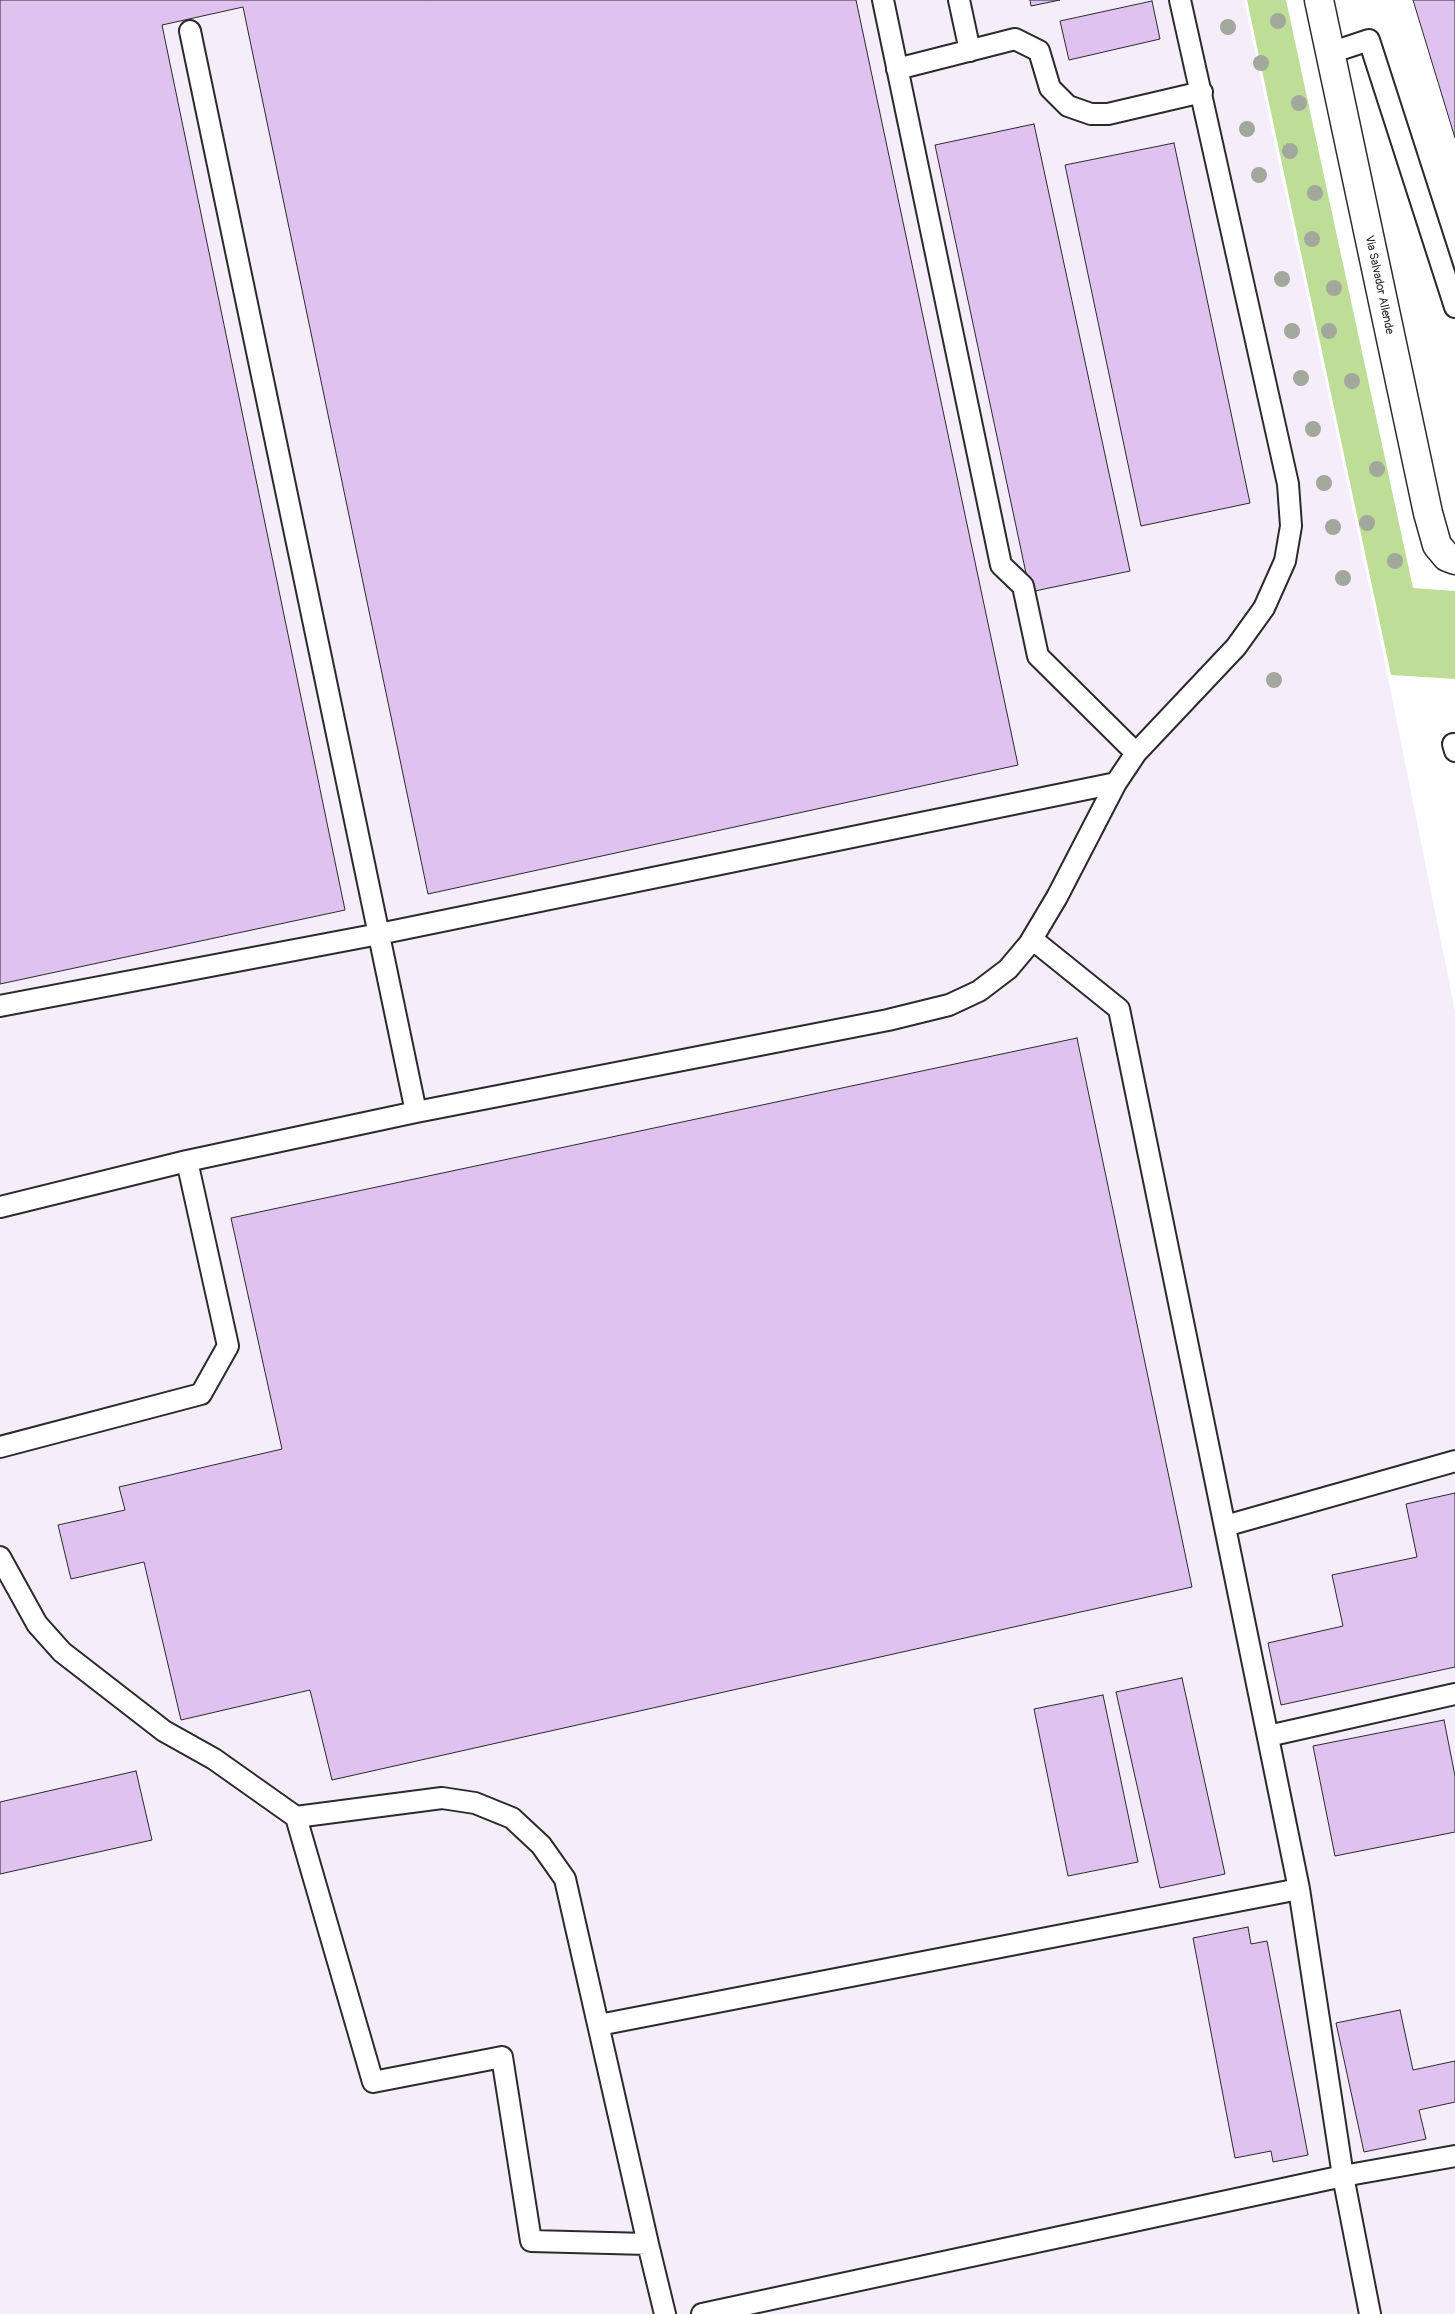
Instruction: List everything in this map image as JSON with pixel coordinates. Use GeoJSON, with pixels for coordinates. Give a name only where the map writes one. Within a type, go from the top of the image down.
{"type":"FeatureCollection","features":[{"type":"Feature","properties":{"kind":"street","name":"Via Salvador Allende"},"geometry":{"type":"LineString","coordinates":[[1319,0],[1428,513],[1437,546],[1447,557],[1455,560]]}},
{"type":"Feature","properties":{"kind":"lane"},"geometry":{"type":"LineString","coordinates":[[883,0],[1001,565],[1023,586],[1038,656],[1136,753]]}},
{"type":"Feature","properties":{"kind":"lane"},"geometry":{"type":"LineString","coordinates":[[959,0],[970,51]]}},
{"type":"Feature","properties":{"kind":"lane"},"geometry":{"type":"LineString","coordinates":[[0,1207],[187,1161],[416,1112],[888,1020],[949,1005],[979,991],[1008,969],[1032,939],[1057,897],[1116,783],[1136,753],[1236,647],[1264,608],[1285,561],[1291,526],[1288,484],[1180,0]]}},
{"type":"Feature","properties":{"kind":"lane"},"geometry":{"type":"LineString","coordinates":[[190,31],[416,1112]]}},
{"type":"Feature","properties":{"kind":"lane"},"geometry":{"type":"LineString","coordinates":[[897,69],[1015,39],[1039,51],[1050,88],[1068,106],[1091,114],[1108,114],[1202,92]]}},
{"type":"Feature","properties":{"kind":"lane"},"geometry":{"type":"LineString","coordinates":[[1330,53],[1368,40],[1455,307]]}},
{"type":"Feature","properties":{"kind":"lane"},"geometry":{"type":"LineString","coordinates":[[1455,744],[1453,744],[1455,751]]}},
{"type":"Feature","properties":{"kind":"lane"},"geometry":{"type":"LineString","coordinates":[[0,1006],[379,934],[1116,783]]}},
{"type":"Feature","properties":{"kind":"lane"},"geometry":{"type":"LineString","coordinates":[[1032,939],[1119,1009],[1299,1889],[1343,2176],[1370,2314]]}},
{"type":"Feature","properties":{"kind":"lane"},"geometry":{"type":"LineString","coordinates":[[0,1447],[202,1394],[228,1346],[187,1161]]}},
{"type":"Feature","properties":{"kind":"lane"},"geometry":{"type":"LineString","coordinates":[[1225,1526],[1455,1461]]}},
{"type":"Feature","properties":{"kind":"lane"},"geometry":{"type":"LineString","coordinates":[[0,1556],[37,1624],[62,1652],[164,1731],[214,1759],[296,1817],[373,2082],[502,2057],[531,2240],[648,2244]]}},
{"type":"Feature","properties":{"kind":"lane"},"geometry":{"type":"LineString","coordinates":[[1268,1736],[1455,1694]]}},
{"type":"Feature","properties":{"kind":"lane"},"geometry":{"type":"LineString","coordinates":[[296,1817],[442,1798],[476,1803],[512,1818],[540,1845],[565,1880],[648,2244],[666,2314]]}},
{"type":"Feature","properties":{"kind":"lane"},"geometry":{"type":"LineString","coordinates":[[598,2025],[1299,1889]]}},
{"type":"Feature","properties":{"kind":"lane"},"geometry":{"type":"LineString","coordinates":[[702,2314],[1343,2176],[1455,2156]]}},
{"type":"Feature","properties":{"kind":"shaded area"},"geometry":{"type":"Polygon","coordinates":[[[0,0],[1244,0],[1378,628],[1455,1011],[1455,2314],[0,2314],[0,0]]]}},
{"type":"Feature","properties":{"kind":"green space"},"geometry":{"type":"Polygon","coordinates":[[[1247,0],[1286,0],[1413,588],[1455,591],[1455,679],[1391,675],[1247,0]]]}},
{"type":"Feature","properties":{"kind":"building"},"geometry":{"type":"Polygon","coordinates":[[[0,0],[856,0],[1018,765],[428,894],[243,7],[162,25],[345,910],[0,984],[0,0]]]}},
{"type":"Feature","properties":{"kind":"building"},"geometry":{"type":"Polygon","coordinates":[[[1030,0],[1060,0],[1031,6],[1030,0]]]}},
{"type":"Feature","properties":{"kind":"building"},"geometry":{"type":"Polygon","coordinates":[[[1413,0],[1455,0],[1455,138],[1413,0]]]}},
{"type":"Feature","properties":{"kind":"building"},"geometry":{"type":"Polygon","coordinates":[[[1152,1],[1160,39],[1069,60],[1060,21],[1152,1]]]}},
{"type":"Feature","properties":{"kind":"building"},"geometry":{"type":"Polygon","coordinates":[[[1034,124],[1130,571],[1030,592],[935,145],[1034,124]]]}},
{"type":"Feature","properties":{"kind":"building"},"geometry":{"type":"Polygon","coordinates":[[[1174,143],[1250,503],[1141,526],[1065,165],[1174,143]]]}},
{"type":"Feature","properties":{"kind":"building"},"geometry":{"type":"Polygon","coordinates":[[[1077,1038],[1192,1587],[332,1780],[310,1690],[181,1720],[144,1562],[71,1579],[58,1525],[125,1510],[119,1487],[282,1449],[231,1218],[1077,1038]]]}},
{"type":"Feature","properties":{"kind":"building"},"geometry":{"type":"Polygon","coordinates":[[[1455,1493],[1455,1667],[1281,1705],[1268,1643],[1343,1626],[1332,1575],[1417,1557],[1406,1504],[1455,1493]]]}},
{"type":"Feature","properties":{"kind":"building"},"geometry":{"type":"Polygon","coordinates":[[[1182,1678],[1225,1874],[1160,1888],[1116,1692],[1182,1678]]]}},
{"type":"Feature","properties":{"kind":"building"},"geometry":{"type":"Polygon","coordinates":[[[1103,1695],[1138,1862],[1068,1876],[1034,1709],[1103,1695]]]}},
{"type":"Feature","properties":{"kind":"building"},"geometry":{"type":"Polygon","coordinates":[[[1444,1720],[1455,1776],[1455,1832],[1335,1856],[1313,1746],[1444,1720]]]}},
{"type":"Feature","properties":{"kind":"building"},"geometry":{"type":"Polygon","coordinates":[[[136,1771],[152,1840],[0,1874],[0,1802],[136,1771]]]}},
{"type":"Feature","properties":{"kind":"building"},"geometry":{"type":"Polygon","coordinates":[[[1248,1927],[1251,1944],[1267,1941],[1308,2155],[1273,2162],[1271,2151],[1235,2158],[1193,1938],[1248,1927]]]}},
{"type":"Feature","properties":{"kind":"building"},"geometry":{"type":"Polygon","coordinates":[[[1400,2010],[1413,2070],[1455,2061],[1455,2102],[1419,2110],[1426,2139],[1364,2152],[1336,2023],[1400,2010]]]}}]}
